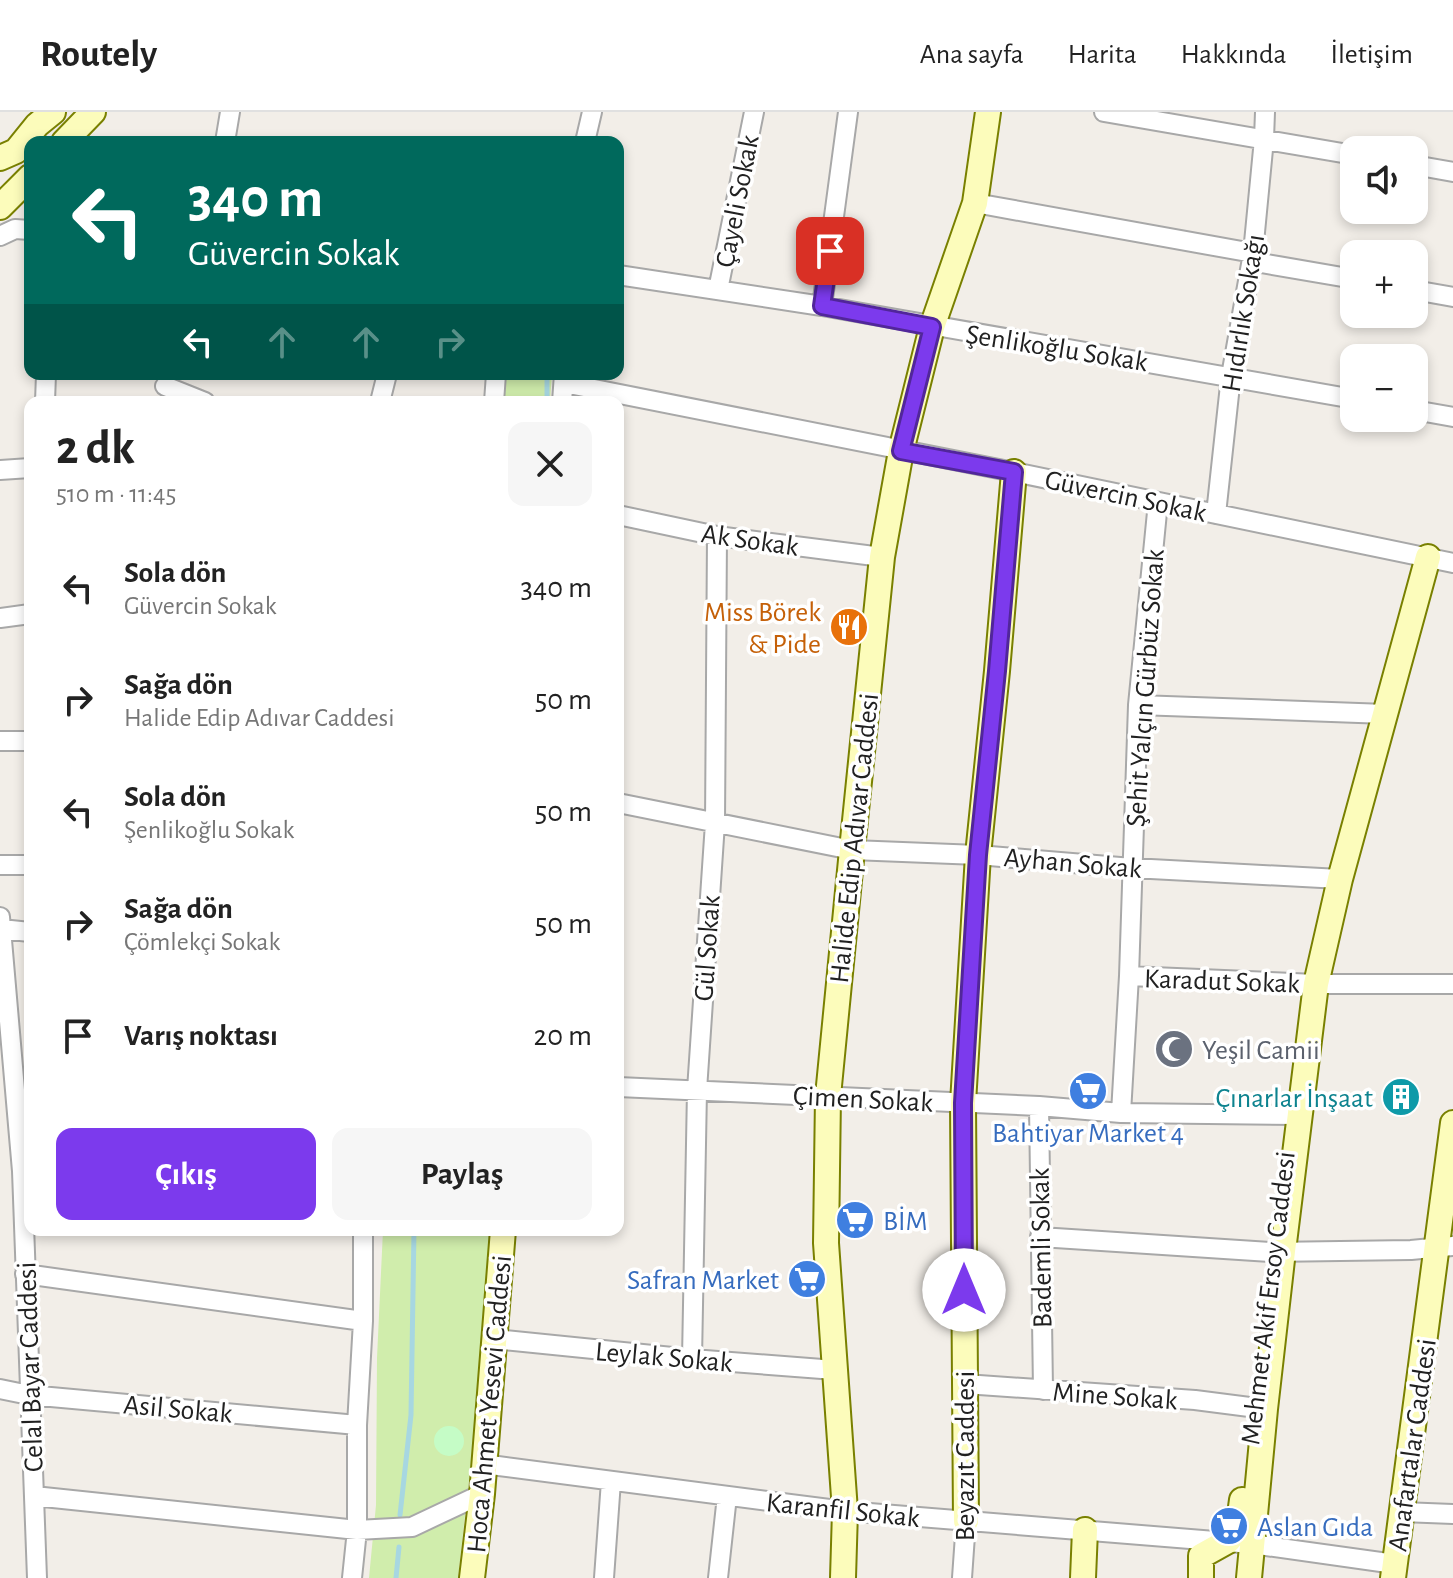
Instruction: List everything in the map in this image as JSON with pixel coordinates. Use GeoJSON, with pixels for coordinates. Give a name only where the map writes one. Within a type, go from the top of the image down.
{"type":"FeatureCollection","features":[{"type":"Feature","properties":{"kind":"street"},"geometry":{"type":"LineString","coordinates":[[28,136],[53,112]]}},
{"type":"Feature","properties":{"kind":"street"},"geometry":{"type":"LineString","coordinates":[[70,136],[93,112]]}},
{"type":"Feature","properties":{"kind":"street"},"geometry":{"type":"LineString","coordinates":[[226,136],[230,112]]}},
{"type":"Feature","properties":{"kind":"street","name":"Çayeli Sokak"},"geometry":{"type":"LineString","coordinates":[[718,290],[754,112]]}},
{"type":"Feature","properties":{"kind":"street"},"geometry":{"type":"LineString","coordinates":[[822,306],[848,112]]}},
{"type":"Feature","properties":{"kind":"street","name":"Halide Edip Adıvar Caddesi"},"geometry":{"type":"LineString","coordinates":[[843,1578],[845,1511],[826,1243],[828,1096],[852,850],[882,557],[901,451],[932,327],[975,203],[988,112]]}},
{"type":"Feature","properties":{"kind":"street"},"geometry":{"type":"LineString","coordinates":[[1104,112],[1340,153]]}},
{"type":"Feature","properties":{"kind":"street","name":"Hıdırlık Sokağı"},"geometry":{"type":"LineString","coordinates":[[1216,514],[1231,376],[1253,253],[1265,112]]}},
{"type":"Feature","properties":{"kind":"street"},"geometry":{"type":"LineString","coordinates":[[586,136],[590,113]]}},
{"type":"Feature","properties":{"kind":"street"},"geometry":{"type":"LineString","coordinates":[[0,158],[16,151],[24,141]]}},
{"type":"Feature","properties":{"kind":"street"},"geometry":{"type":"LineString","coordinates":[[1428,168],[1453,172]]}},
{"type":"Feature","properties":{"kind":"street"},"geometry":{"type":"LineString","coordinates":[[0,207],[24,183]]}},
{"type":"Feature","properties":{"kind":"street"},"geometry":{"type":"LineString","coordinates":[[975,203],[1253,253],[1261,263],[1340,277]]}},
{"type":"Feature","properties":{"kind":"street"},"geometry":{"type":"LineString","coordinates":[[0,236],[15,229],[24,230]]}},
{"type":"Feature","properties":{"kind":"street","name":"Şenlikoğlu Sokak"},"geometry":{"type":"LineString","coordinates":[[624,276],[822,306],[1340,396]]}},
{"type":"Feature","properties":{"kind":"street"},"geometry":{"type":"LineString","coordinates":[[1428,293],[1453,297]]}},
{"type":"Feature","properties":{"kind":"street","name":"Güvercin Sokak"},"geometry":{"type":"LineString","coordinates":[[563,386],[615,396]]}},
{"type":"Feature","properties":{"kind":"street"},"geometry":{"type":"LineString","coordinates":[[165,387],[189,396]]}},
{"type":"Feature","properties":{"kind":"street","name":"Güvercin Sokak"},"geometry":{"type":"LineString","coordinates":[[624,398],[1014,472],[1453,563]]}},
{"type":"Feature","properties":{"kind":"street"},"geometry":{"type":"LineString","coordinates":[[1428,413],[1453,417]]}},
{"type":"Feature","properties":{"kind":"street"},"geometry":{"type":"LineString","coordinates":[[0,470],[24,468]]}},
{"type":"Feature","properties":{"kind":"street","name":"Beyazıt Caddesi"},"geometry":{"type":"LineString","coordinates":[[962,1578],[966,1521],[963,1103],[978,855],[1014,472]]}},
{"type":"Feature","properties":{"kind":"street","name":"Şehit Yalçın Gürbüz Sokak"},"geometry":{"type":"LineString","coordinates":[[1121,1113],[1138,705],[1158,502]]}},
{"type":"Feature","properties":{"kind":"street","name":"Ak Sokak"},"geometry":{"type":"LineString","coordinates":[[624,516],[717,536],[882,557]]}},
{"type":"Feature","properties":{"kind":"street","name":"Gül Sokak"},"geometry":{"type":"LineString","coordinates":[[692,1359],[697,1090],[715,823],[717,536]]}},
{"type":"Feature","properties":{"kind":"street","name":"Mehmet Akif Ersoy Caddesi"},"geometry":{"type":"LineString","coordinates":[[1249,1578],[1240,1542],[1312,984],[1336,878],[1428,557]]}},
{"type":"Feature","properties":{"kind":"street"},"geometry":{"type":"LineString","coordinates":[[0,618],[24,615]]}},
{"type":"Feature","properties":{"kind":"street"},"geometry":{"type":"LineString","coordinates":[[1138,705],[1381,714]]}},
{"type":"Feature","properties":{"kind":"street"},"geometry":{"type":"LineString","coordinates":[[0,741],[24,741]]}},
{"type":"Feature","properties":{"kind":"street","name":"Ayhan Sokak"},"geometry":{"type":"LineString","coordinates":[[624,804],[852,850],[1336,878]]}},
{"type":"Feature","properties":{"kind":"street"},"geometry":{"type":"LineString","coordinates":[[0,865],[24,865]]}},
{"type":"Feature","properties":{"kind":"street","name":"Celal Bayar Caddesi"},"geometry":{"type":"LineString","coordinates":[[0,917],[21,1053],[24,1124]]}},
{"type":"Feature","properties":{"kind":"street"},"geometry":{"type":"LineString","coordinates":[[1,929],[24,931]]}},
{"type":"Feature","properties":{"kind":"street","name":"Karadut Sokak"},"geometry":{"type":"LineString","coordinates":[[1129,976],[1312,984],[1453,984]]}},
{"type":"Feature","properties":{"kind":"street","name":"Çimen Sokak"},"geometry":{"type":"LineString","coordinates":[[624,1087],[1039,1106],[1121,1113],[1294,1115]]}},
{"type":"Feature","properties":{"kind":"street","name":"Bademli Sokak"},"geometry":{"type":"LineString","coordinates":[[1039,1106],[1043,1390]]}},
{"type":"Feature","properties":{"kind":"street","name":"Anafartalar Caddesi"},"geometry":{"type":"LineString","coordinates":[[1394,1571],[1445,1247],[1453,1123]]}},
{"type":"Feature","properties":{"kind":"street","name":"Celal Bayar Caddesi"},"geometry":{"type":"LineString","coordinates":[[25,1236],[37,1578]]}},
{"type":"Feature","properties":{"kind":"street"},"geometry":{"type":"LineString","coordinates":[[352,1578],[357,1530],[363,1236]]}},
{"type":"Feature","properties":{"kind":"street","name":"Hoca Ahmet Yesevi Caddesi"},"geometry":{"type":"LineString","coordinates":[[472,1578],[482,1494],[503,1236]]}},
{"type":"Feature","properties":{"kind":"street"},"geometry":{"type":"LineString","coordinates":[[1040,1237],[1276,1252],[1445,1247]]}},
{"type":"Feature","properties":{"kind":"street"},"geometry":{"type":"LineString","coordinates":[[25,1274],[363,1321]]}},
{"type":"Feature","properties":{"kind":"street","name":"Leylak Sokak"},"geometry":{"type":"LineString","coordinates":[[494,1339],[835,1370]]}},
{"type":"Feature","properties":{"kind":"street","name":"Mine Sokak"},"geometry":{"type":"LineString","coordinates":[[965,1384],[1195,1400],[1259,1408]]}},
{"type":"Feature","properties":{"kind":"street","name":"Asil Sokak"},"geometry":{"type":"LineString","coordinates":[[0,1389],[29,1395],[357,1425]]}},
{"type":"Feature","properties":{"kind":"street","name":"Karanfil Sokak"},"geometry":{"type":"LineString","coordinates":[[483,1464],[845,1511],[1240,1542],[1394,1571]]}},
{"type":"Feature","properties":{"kind":"street"},"geometry":{"type":"LineString","coordinates":[[604,1578],[611,1481]]}},
{"type":"Feature","properties":{"kind":"street"},"geometry":{"type":"LineString","coordinates":[[34,1496],[357,1530],[412,1527],[482,1494]]}},
{"type":"Feature","properties":{"kind":"street"},"geometry":{"type":"LineString","coordinates":[[718,1578],[727,1496]]}},
{"type":"Feature","properties":{"kind":"street"},"geometry":{"type":"LineString","coordinates":[[1402,1512],[1453,1514]]}},
{"type":"Feature","properties":{"kind":"street"},"geometry":{"type":"LineString","coordinates":[[1083,1578],[1085,1530]]}},
{"type":"Feature","properties":{"kind":"street"},"geometry":{"type":"LineString","coordinates":[[1201,1578],[1201,1556],[1240,1542]]}},
{"type":"Feature","properties":{"kind":"green space"},"geometry":{"type":"Polygon","coordinates":[[[503,380],[552,380],[550,396],[502,396],[503,380]]]}},
{"type":"Feature","properties":{"kind":"green space"},"geometry":{"type":"Polygon","coordinates":[[[383,1236],[493,1236],[483,1356],[458,1578],[369,1578],[376,1505],[377,1358],[383,1236]]]}},
{"type":"Feature","properties":{"kind":"green space"},"geometry":{"type":"Polygon","coordinates":[[[449,1426],[459,1431],[464,1441],[459,1451],[449,1456],[439,1451],[434,1441],[439,1431],[449,1426]]]}},
{"type":"Feature","properties":{"kind":"waterway"},"geometry":{"type":"LineString","coordinates":[[547,380],[547,396]]}},
{"type":"Feature","properties":{"kind":"waterway"},"geometry":{"type":"LineString","coordinates":[[400,1515],[411,1415],[414,1236]]}},
{"type":"Feature","properties":{"kind":"waterway"},"geometry":{"type":"LineString","coordinates":[[396,1578],[399,1547]]}},
{"type":"Feature","properties":{"kind":"place","name":"Miss Börek & Pide"},"geometry":{"type":"Point","coordinates":[849,627]}},
{"type":"Feature","properties":{"kind":"place","name":"Yeşil Camii"},"geometry":{"type":"Point","coordinates":[1174,1049]}},
{"type":"Feature","properties":{"kind":"place","name":"Bahtiyar Market 4"},"geometry":{"type":"Point","coordinates":[1088,1091]}},
{"type":"Feature","properties":{"kind":"place","name":"Çınarlar İnşaat"},"geometry":{"type":"Point","coordinates":[1401,1097]}},
{"type":"Feature","properties":{"kind":"place","name":"BİM"},"geometry":{"type":"Point","coordinates":[855,1220]}},
{"type":"Feature","properties":{"kind":"place","name":"Safran Market"},"geometry":{"type":"Point","coordinates":[807,1279]}},
{"type":"Feature","properties":{"kind":"place","name":"Aslan Gıda"},"geometry":{"type":"Point","coordinates":[1229,1526]}},
{"type":"Feature","properties":{"kind":"route"},"geometry":{"type":"LineString","coordinates":[[830,251],[822,306],[932,327],[901,451],[1014,472],[978,855],[963,1103],[964,1290]]}}]}
